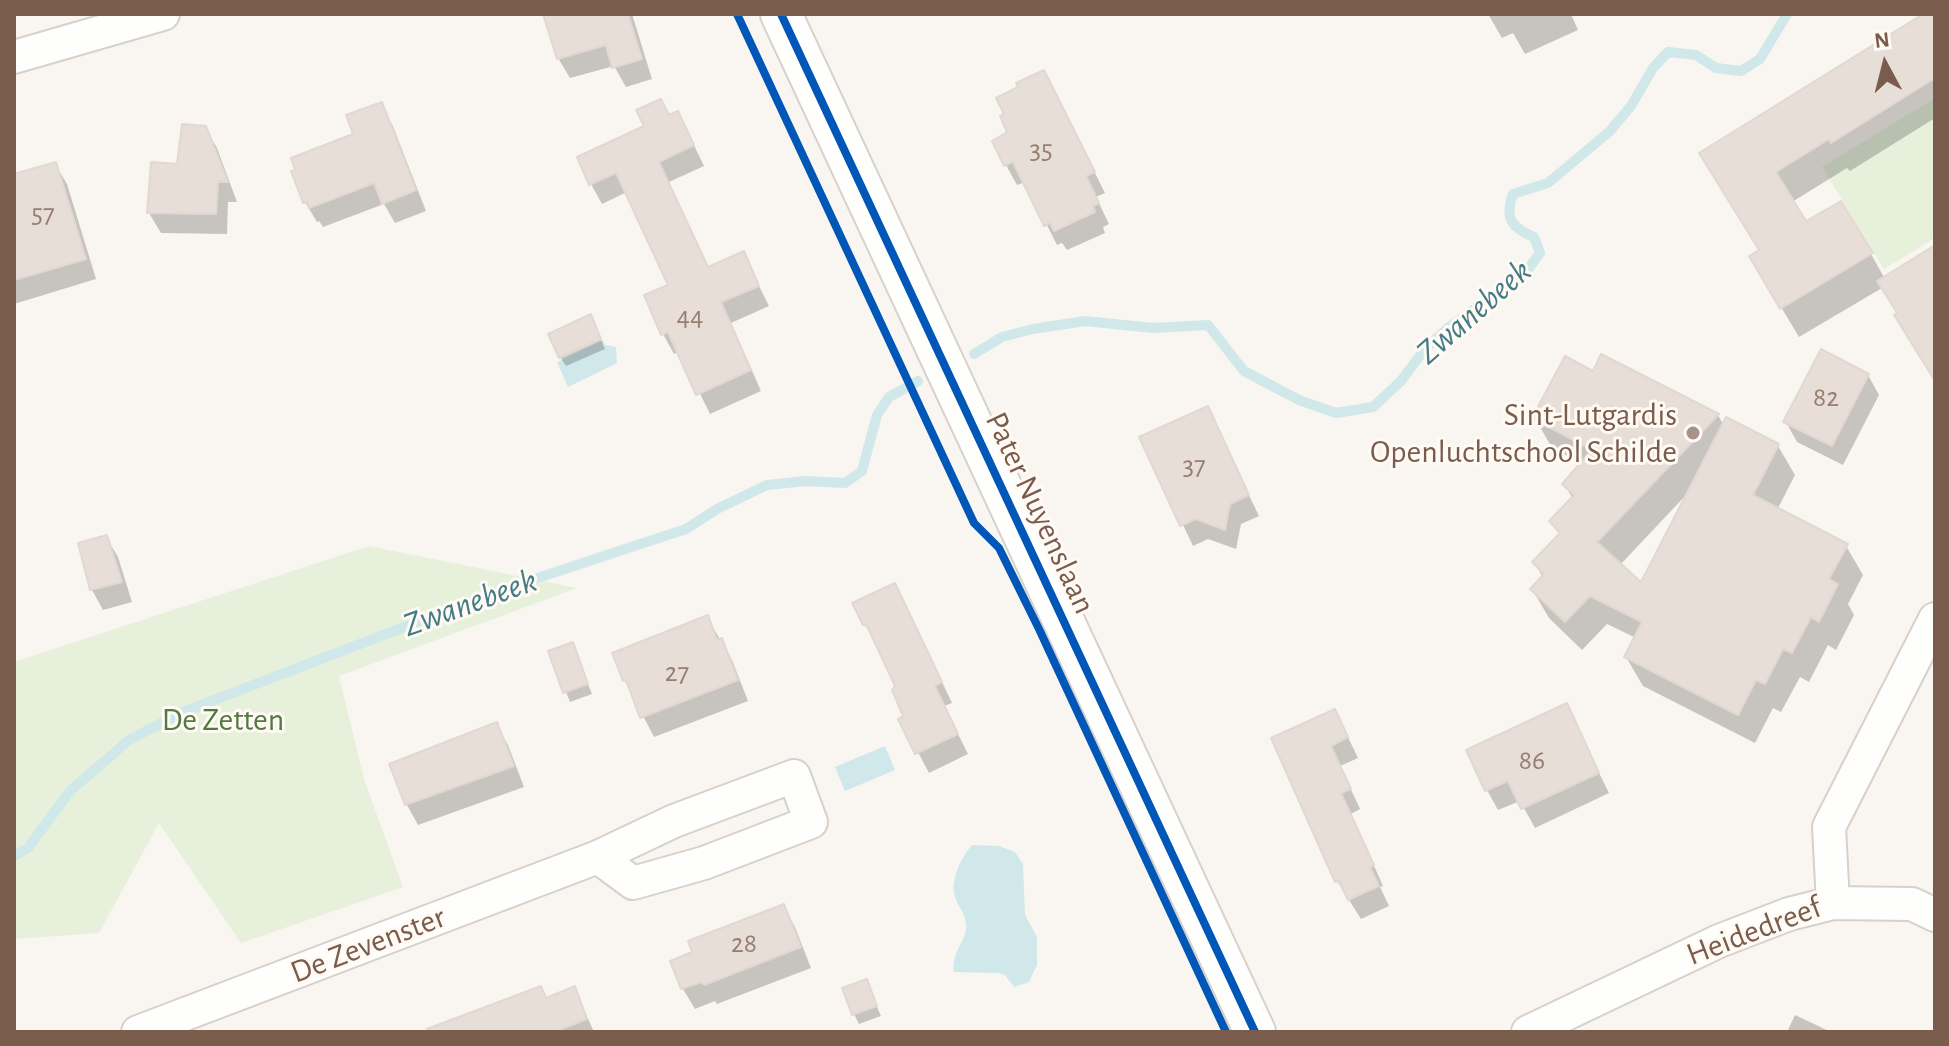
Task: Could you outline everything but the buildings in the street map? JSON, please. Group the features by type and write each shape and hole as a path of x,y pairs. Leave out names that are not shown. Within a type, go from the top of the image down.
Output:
{"street":[{"path":"14,57 163,14"},
{"name":"Pater Nuyenslaan","path":"781,14 1255,1032"},
{"name":"Heidedreef","path":"1528,1032 1719,941 1789,914 1833,903 1829,827 1935,619"},
{"name":"De Zevenster","path":"138,1032 598,857 674,821 794,776 811,822 704,863 633,883 598,857"},
{"path":"1833,903 1912,904 1935,915"}],"green space":[{"path":"1935,98 1935,238 1884,269 1822,167"},
{"name":"De Zetten","path":"369,546 577,588 339,676 364,779 403,887 241,943 159,823 99,933 14,939 14,662"}],"water":[{"path":"603,340 605,345 616,347 617,363 568,387 557,362"},
{"path":"885,746 895,770 845,791 835,767"},
{"path":"972,845 999,846 1015,852 1023,864 1025,915 1037,937 1037,965 1029,982 1014,987 1005,975 998,973 954,972 955,957 966,929 954,886 961,861"}],"waterway":[{"name":"Zwanebeek","path":"974,354 1002,337 1085,321 1153,328 1208,325 1244,371 1299,400 1336,413 1373,407 1401,381 1424,350 1449,327 1526,272 1540,253 1534,237 1512,222 1509,210 1513,194 1548,183 1609,132 1631,106 1653,68 1668,52 1696,55 1716,68 1741,71 1760,59 1787,14"},
{"name":"Zwanebeek","path":"14,856 28,848 70,791 129,740 183,712 498,591 686,529 717,509 767,485 806,481 845,483 862,471 877,415 889,397 918,381"}],"cycle path":[{"path":"737,14 974,523 999,548 1226,1032"},
{"path":"781,14 1255,1032"}],"place":[{"name":"Sint-Lutgardis Openluchtschool Schilde","path":"1693,433"}]}
